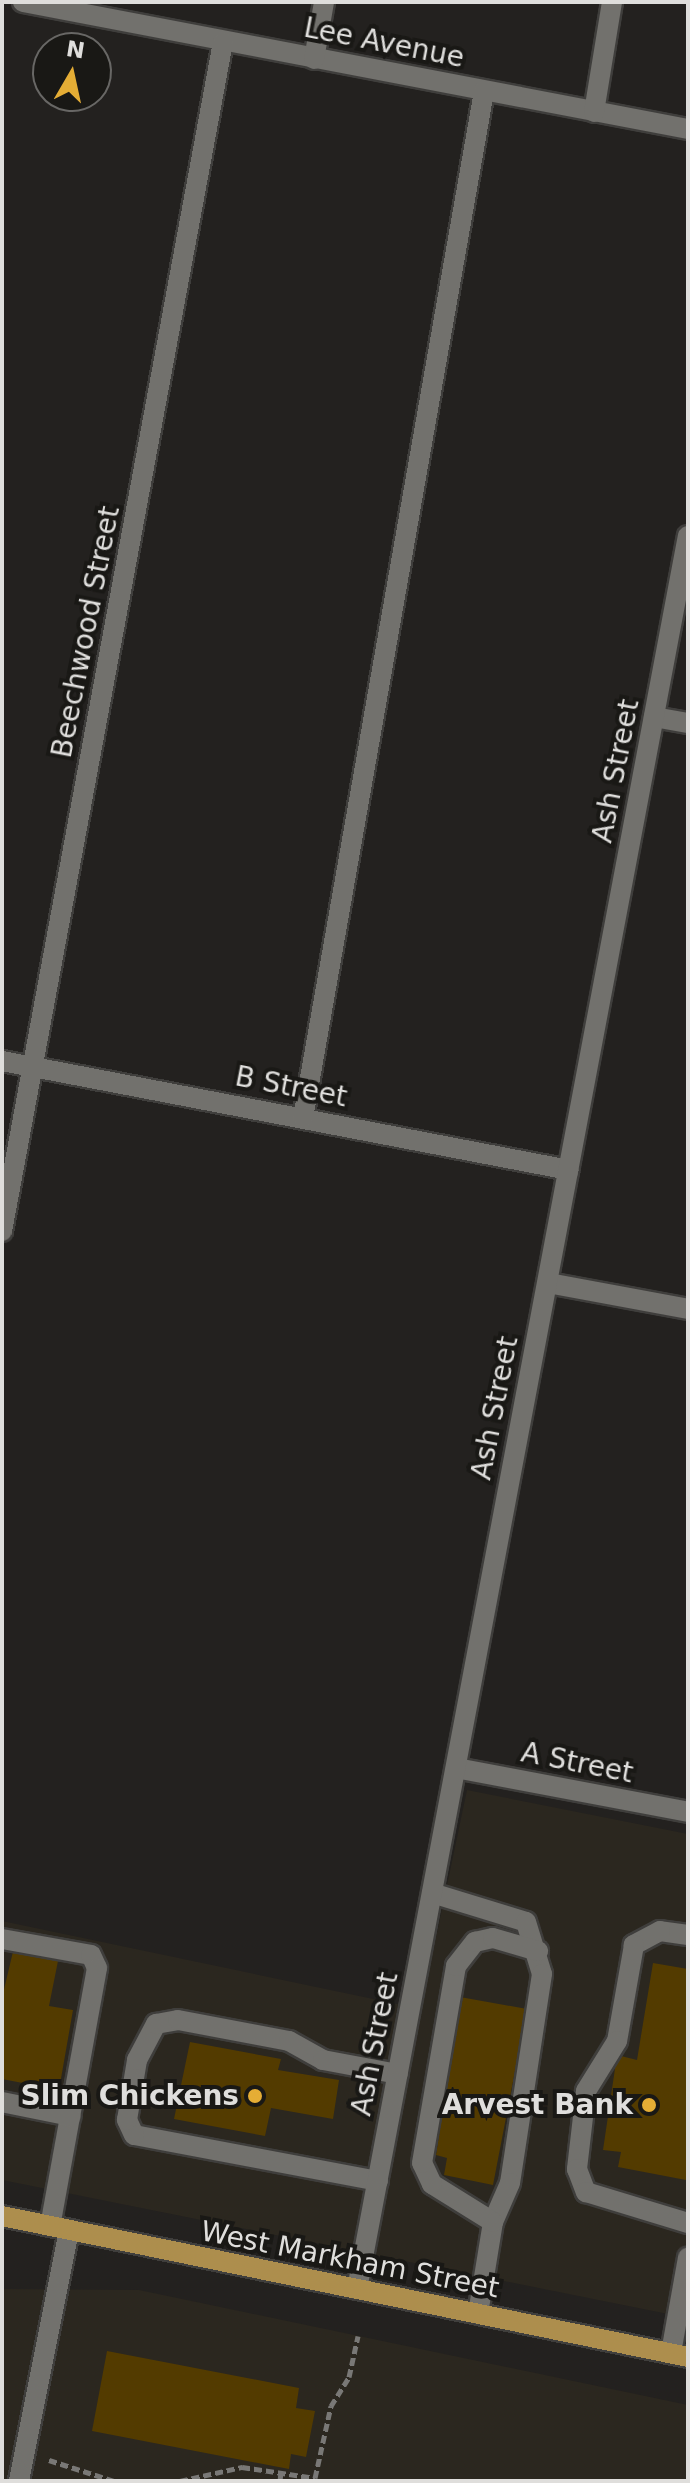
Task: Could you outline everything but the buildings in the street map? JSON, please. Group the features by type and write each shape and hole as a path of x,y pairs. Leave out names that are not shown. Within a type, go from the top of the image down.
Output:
{"main road":[{"name":"West Markham Street","path":"2,2216 680,2355"}],"street":[{"path":"314,59 324,2"},
{"path":"594,112 612,2"},
{"name":"Lee Avenue","path":"29,3 688,129"},
{"name":"Beechwood Street","path":"2,1231 223,42"},
{"path":"303,1118 484,91"},
{"name":"Ash Street","path":"357,2289 688,536"},
{"path":"654,717 688,723"},
{"name":"B Street","path":"2,1061 569,1170"},
{"path":"548,1283 688,1309"},
{"name":"A Street","path":"456,1768 688,1812"},
{"path":"432,1893 526,1922 538,1951 542,1974 510,2183 493,2222 478,2314"},
{"path":"688,1935 660,1931 634,1945 617,2041 586,2091 577,2169 586,2192 688,2223"},
{"path":"493,2222 432,2184 422,2163 456,1966 475,1942 493,1938 538,1951"},
{"path":"2,1939 91,1955 97,1968 71,2116 60,2229 19,2481"},
{"path":"378,2181 134,2135 127,2120 137,2060 156,2024 178,2020 289,2041 323,2060 398,2074"},
{"path":"2,2102 71,2116"},
{"path":"680,2355 688,2258"}],"path":[{"path":"180,2481 242,2467 315,2478 331,2406 349,2377 358,2336"},
{"path":"24,2456 114,2481"},
{"path":"280,2481 281,2471"}],"shaded area":[{"path":"467,1790 688,1834 688,2318 2,2180 2,1921 421,2009"},
{"path":"2,2289 139,2290 688,2405 688,2481 2,2481"}],"place":[{"name":"Slim Chickens","path":"255,2096"},
{"name":"Arvest Bank","path":"649,2105"}]}
